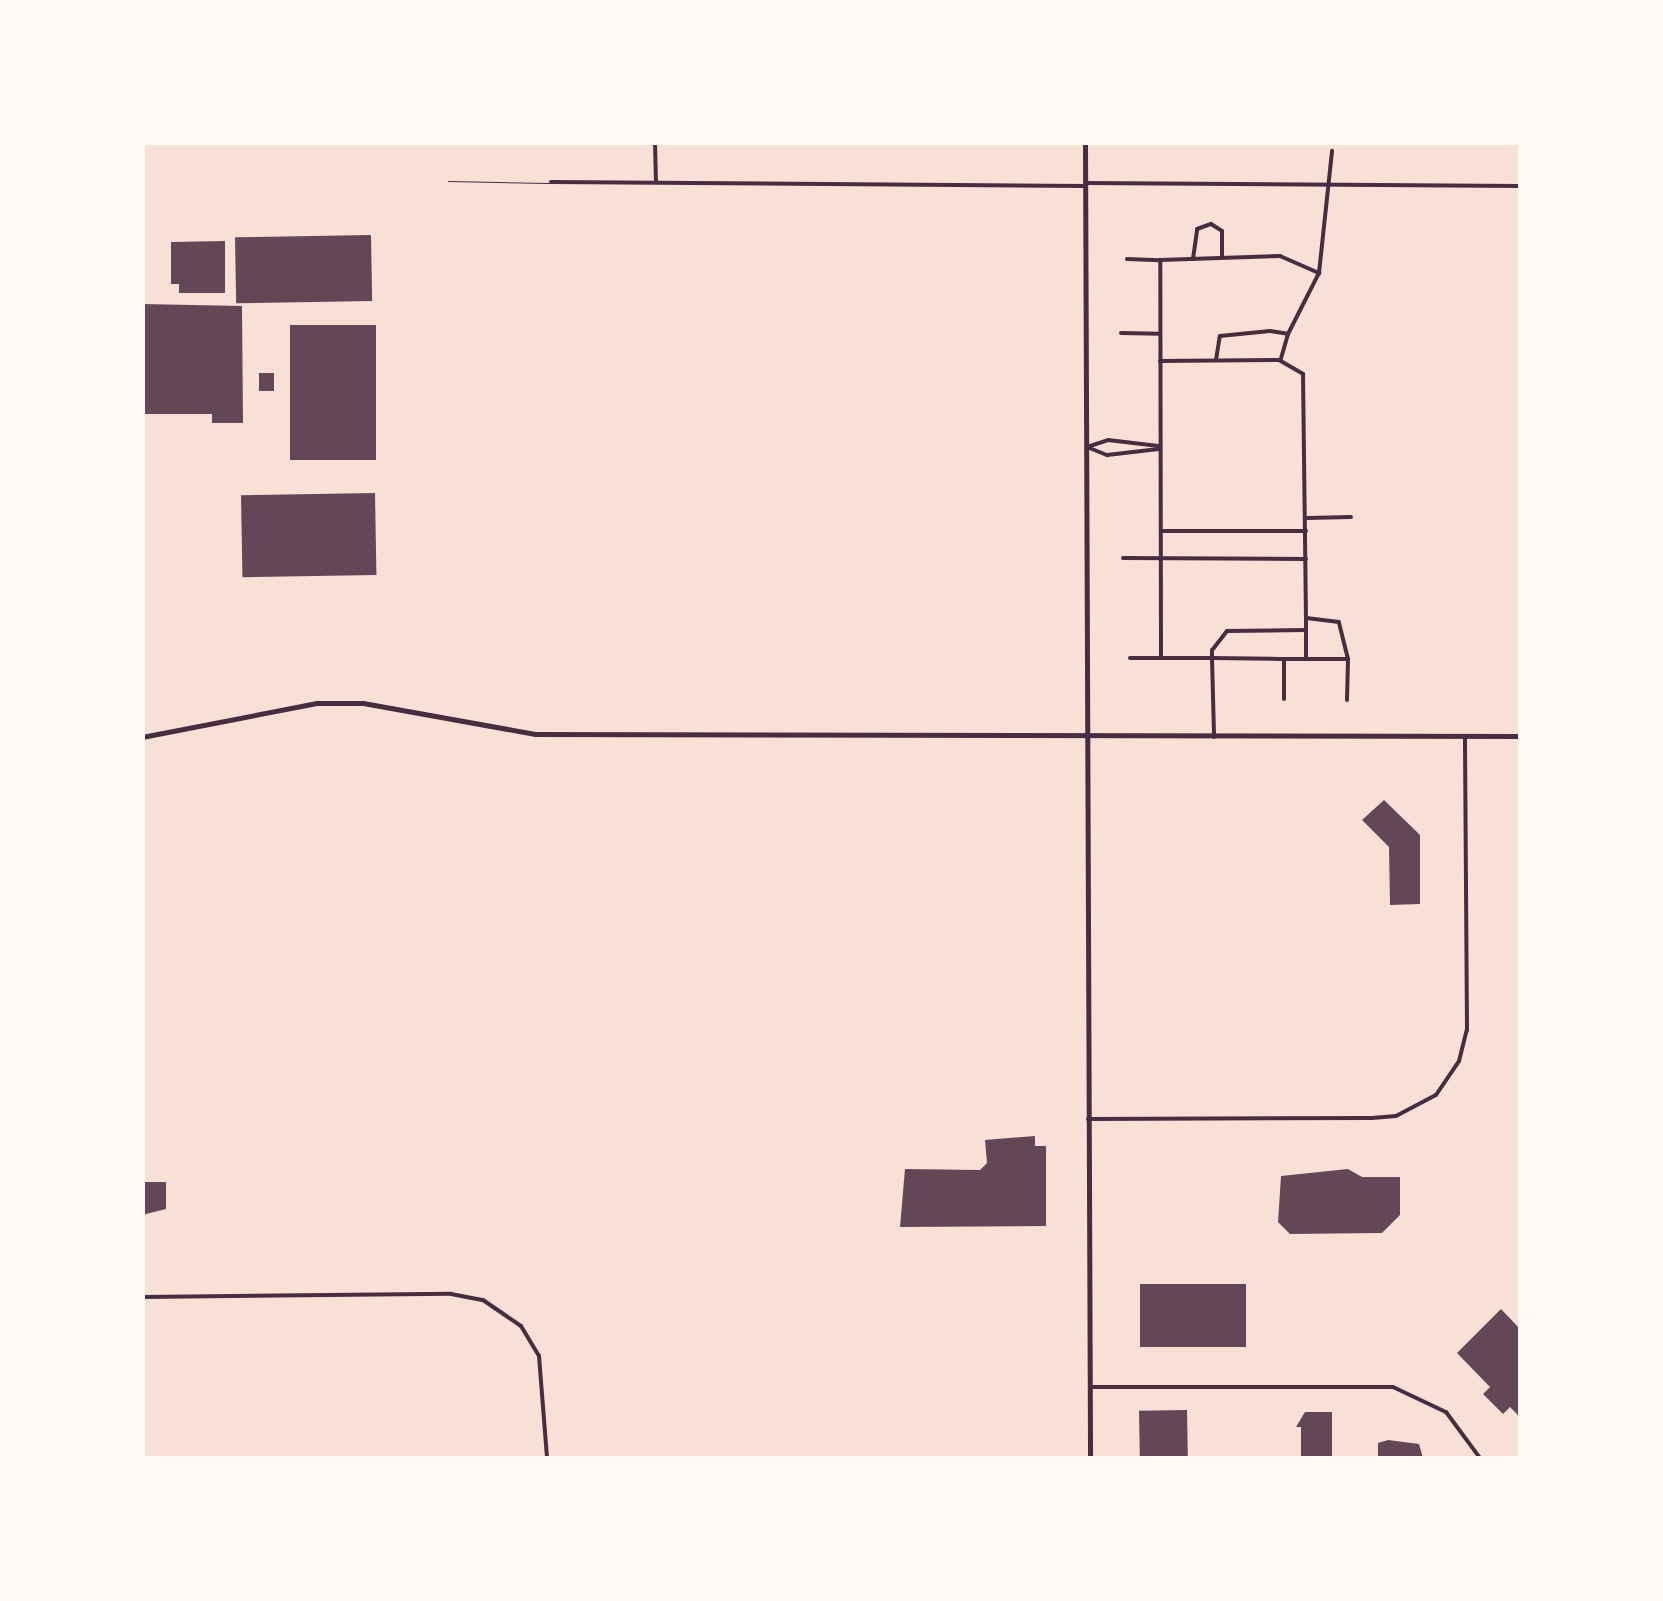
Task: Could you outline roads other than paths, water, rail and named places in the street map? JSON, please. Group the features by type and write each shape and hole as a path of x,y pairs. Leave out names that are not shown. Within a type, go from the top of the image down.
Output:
{"street":[{"path":"655,142 656,182"},
{"path":"1085,142 1090,1458"},
{"path":"1280,360 1288,334 1320,273 1333,186 1332,151"},
{"path":"551,182 1520,186"},
{"path":"1194,259 1197,229 1211,224 1222,232 1222,258"},
{"path":"1128,259 1280,256 1320,273"},
{"path":"1160,260 1161,658"},
{"path":"1121,333 1160,334"},
{"path":"1216,360 1224,334 1288,334"},
{"path":"1160,360 1280,360 1303,374 1306,659"},
{"path":"1086,447 1152,440 1161,448"},
{"path":"1086,447 1107,455 1152,454 1161,448"},
{"path":"1307,518 1351,518"},
{"path":"1161,531 1307,531"},
{"path":"1122,558 1306,560"},
{"path":"1306,618 1339,622 1348,659 1348,700"},
{"path":"1214,737 1214,642 1228,631 1306,630"},
{"path":"1130,658 1348,659"},
{"path":"1284,659 1284,699"},
{"path":"142,737 316,703 363,703 534,734 1520,736"},
{"path":"1088,1119 1372,1118 1396,1116 1436,1096 1459,1061 1467,1030 1466,737"},
{"path":"142,1297 461,1294 502,1310 532,1340 545,1376 547,1458"},
{"path":"1090,1387 1366,1384 1430,1402 1460,1424 1480,1458"}],"lane":[{"path":"448,180 551,182"}]}
